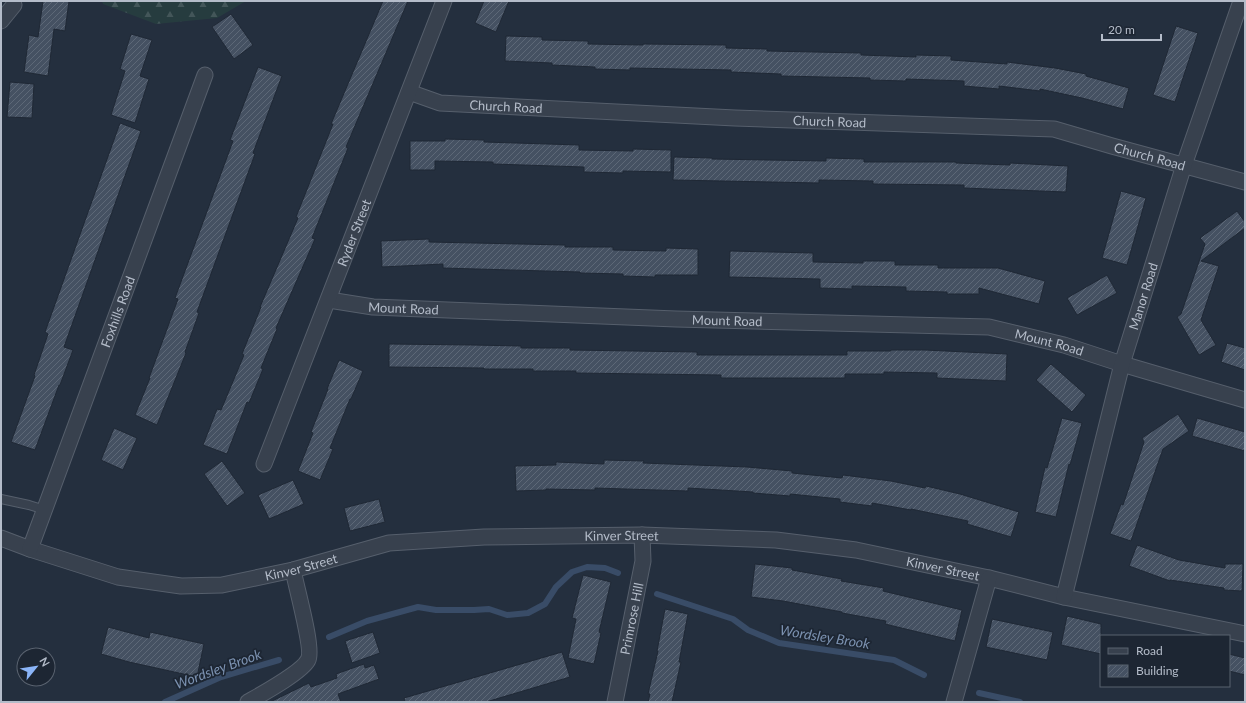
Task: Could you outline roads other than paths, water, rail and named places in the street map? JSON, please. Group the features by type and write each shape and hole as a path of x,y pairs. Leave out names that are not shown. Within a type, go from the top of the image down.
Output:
{"street":[{"name":"Ryder Street","path":"264,464 444,1"},
{"name":"Manor Road","path":"1064,597 1122,364 1184,166 1241,1"},
{"path":"1,21 14,6"},
{"name":"Foxhills Road","path":"30,549 205,75"},
{"name":"Church Road","path":"409,92 440,103 735,118 1054,129 1245,182"},
{"name":"Mount Road","path":"329,300 373,307 644,318 989,327 1064,345 1122,364 1245,400"},
{"name":"Kinver Street","path":"1,538 30,549 118,576 181,586 222,585 293,570 389,543 484,537 642,535 776,540 856,550 989,578 1064,597 1245,634"},
{"name":"Primrose Hill","path":"613,701 643,561 642,535"},
{"path":"248,702 302,668 309,659 309,645 293,570"},
{"path":"954,702 989,578"}],"lane":[{"path":"1,499 44,510"}],"waterway":[{"name":"Wordsley Brook","path":"329,637 367,621 418,607 436,610 489,609 507,615 528,613 545,604 556,587 572,572 587,567 605,568 618,573"},
{"name":"Wordsley Brook","path":"657,594 733,619 748,630 779,643 894,660 924,675"},
{"name":"Wordsley Brook","path":"165,702 221,677 279,660"},
{"name":"Wordsley Brook","path":"979,693 1020,702"}]}
